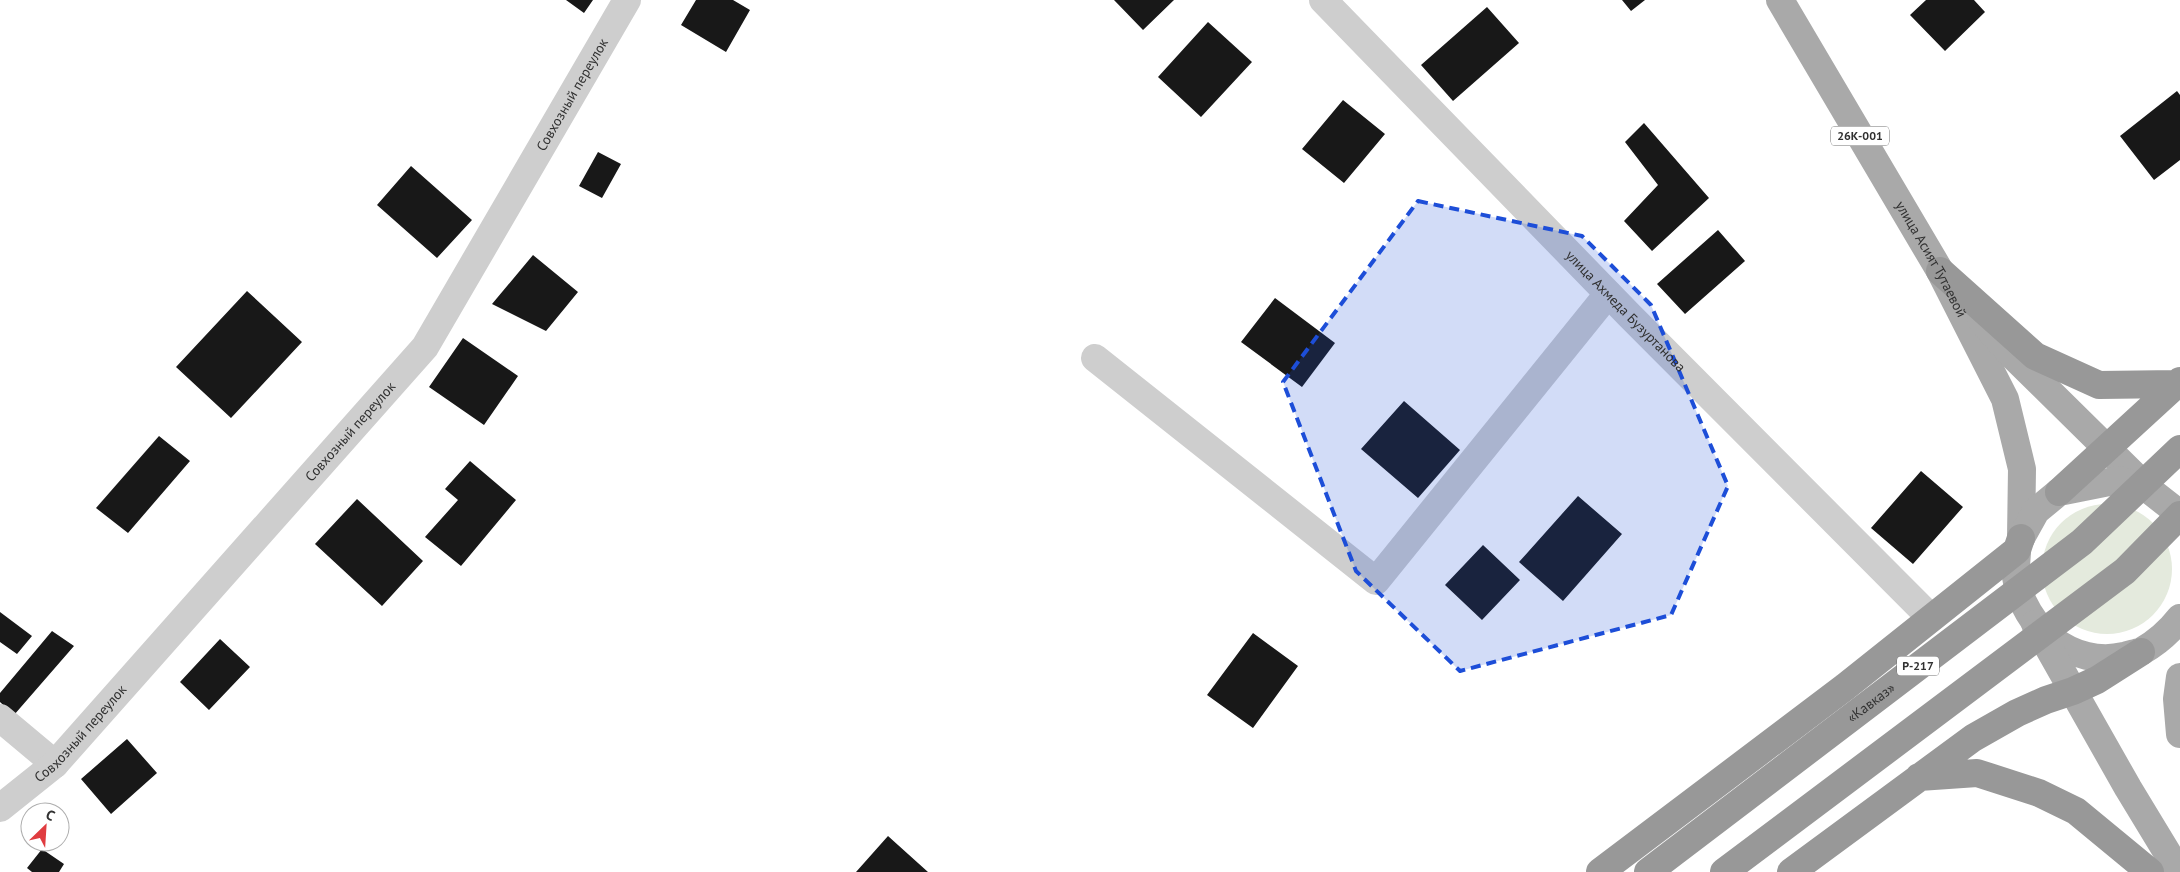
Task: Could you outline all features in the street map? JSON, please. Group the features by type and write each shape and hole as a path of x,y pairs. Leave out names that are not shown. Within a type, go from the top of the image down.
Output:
{"highway":[{"path":"1940,271 2035,356 2099,385 2178,382"},
{"path":"2059,492 2104,448 2178,382"},
{"name":"«Кавказ»","path":"1648,872 2082,542 2180,449"},
{"path":"1724,872 2125,572 2180,515"},
{"name":"«Кавказ»","path":"1600,872 1845,688 2019,544"},
{"path":"1792,872 1973,738 2017,712 2073,691 2096,680 2141,652"},
{"path":"1919,777 1977,774 2039,793 2076,811 2150,872"}],"main road":[{"name":"улица Асият Тутаевой","path":"1780,0 1940,271 2004,399 2022,469 2016,576 2022,602 2128,788 2179,872"},
{"path":"1940,271 2012,355 2104,448 2148,489 2171,507 2180,520"},
{"path":"2019,544 2036,511 2059,492 2119,480 2148,489"},
{"path":"2035,624 2057,644 2084,656 2112,658 2141,652 2165,637 2180,618"},
{"path":"2180,678 2178,698 2180,734"}],"street":[{"name":"Совхозный переулок","path":"0,808 55,764 425,347 627,0"},
{"name":"улица Ахмеда Бузуртанова","path":"1323,0 1608,294 1931,618"},
{"path":"1095,358 1376,581 1608,294"},
{"path":"0,718 55,764"}],"highlighted area":[{"path":"1418,201 1582,236 1651,305 1728,486 1671,615 1460,671 1356,571 1283,382"}],"shaded area":[{"path":"2107,504 2132,509 2153,523 2167,544 2172,569 2167,594 2153,615 2132,629 2107,634 2082,629 2061,615 2047,594 2042,569 2047,544 2061,523 2082,509"}],"building":[{"path":"566,0 593,0 584,13"},
{"path":"696,0 733,0 750,10 726,52 681,25"},
{"path":"1114,0 1174,0 1143,30"},
{"path":"1622,0 1645,0 1631,11"},
{"path":"1926,0 1974,0 1985,12 1945,51 1910,15"},
{"path":"1487,7 1519,43 1453,101 1421,65"},
{"path":"1208,22 1252,62 1201,117 1158,77"},
{"path":"2177,91 2180,95 2180,160 2154,180 2120,136"},
{"path":"1343,100 1385,134 1344,183 1302,149"},
{"path":"1644,123 1709,198 1652,251 1624,221 1658,185 1625,142"},
{"path":"598,152 621,164 602,198 579,186"},
{"path":"411,166 472,220 437,258 377,205"},
{"path":"1718,230 1745,261 1685,314 1657,284"},
{"path":"533,255 578,292 546,331 492,304"},
{"path":"247,291 302,342 231,418 176,367"},
{"path":"1275,298 1335,343 1302,387 1241,342"},
{"path":"463,338 518,376 484,425 429,387"},
{"path":"1404,401 1460,450 1418,498 1361,449"},
{"path":"159,436 190,461 128,533 96,508"},
{"path":"470,461 516,500 461,566 425,537 458,500 445,489"},
{"path":"1921,471 1963,507 1913,564 1871,528"},
{"path":"1578,496 1622,534 1563,601 1519,562"},
{"path":"357,499 423,561 382,606 315,544"},
{"path":"1483,545 1520,580 1482,620 1445,585"},
{"path":"0,612 32,636 17,654 0,642"},
{"path":"52,631 74,646 14,715 0,702 0,693"},
{"path":"1253,633 1298,666 1253,728 1207,695"},
{"path":"220,639 250,667 209,710 180,682"},
{"path":"127,739 157,773 111,814 81,779"},
{"path":"888,836 928,872 856,872"},
{"path":"40,852 46,852 64,864 59,872 32,872 27,868"}]}
